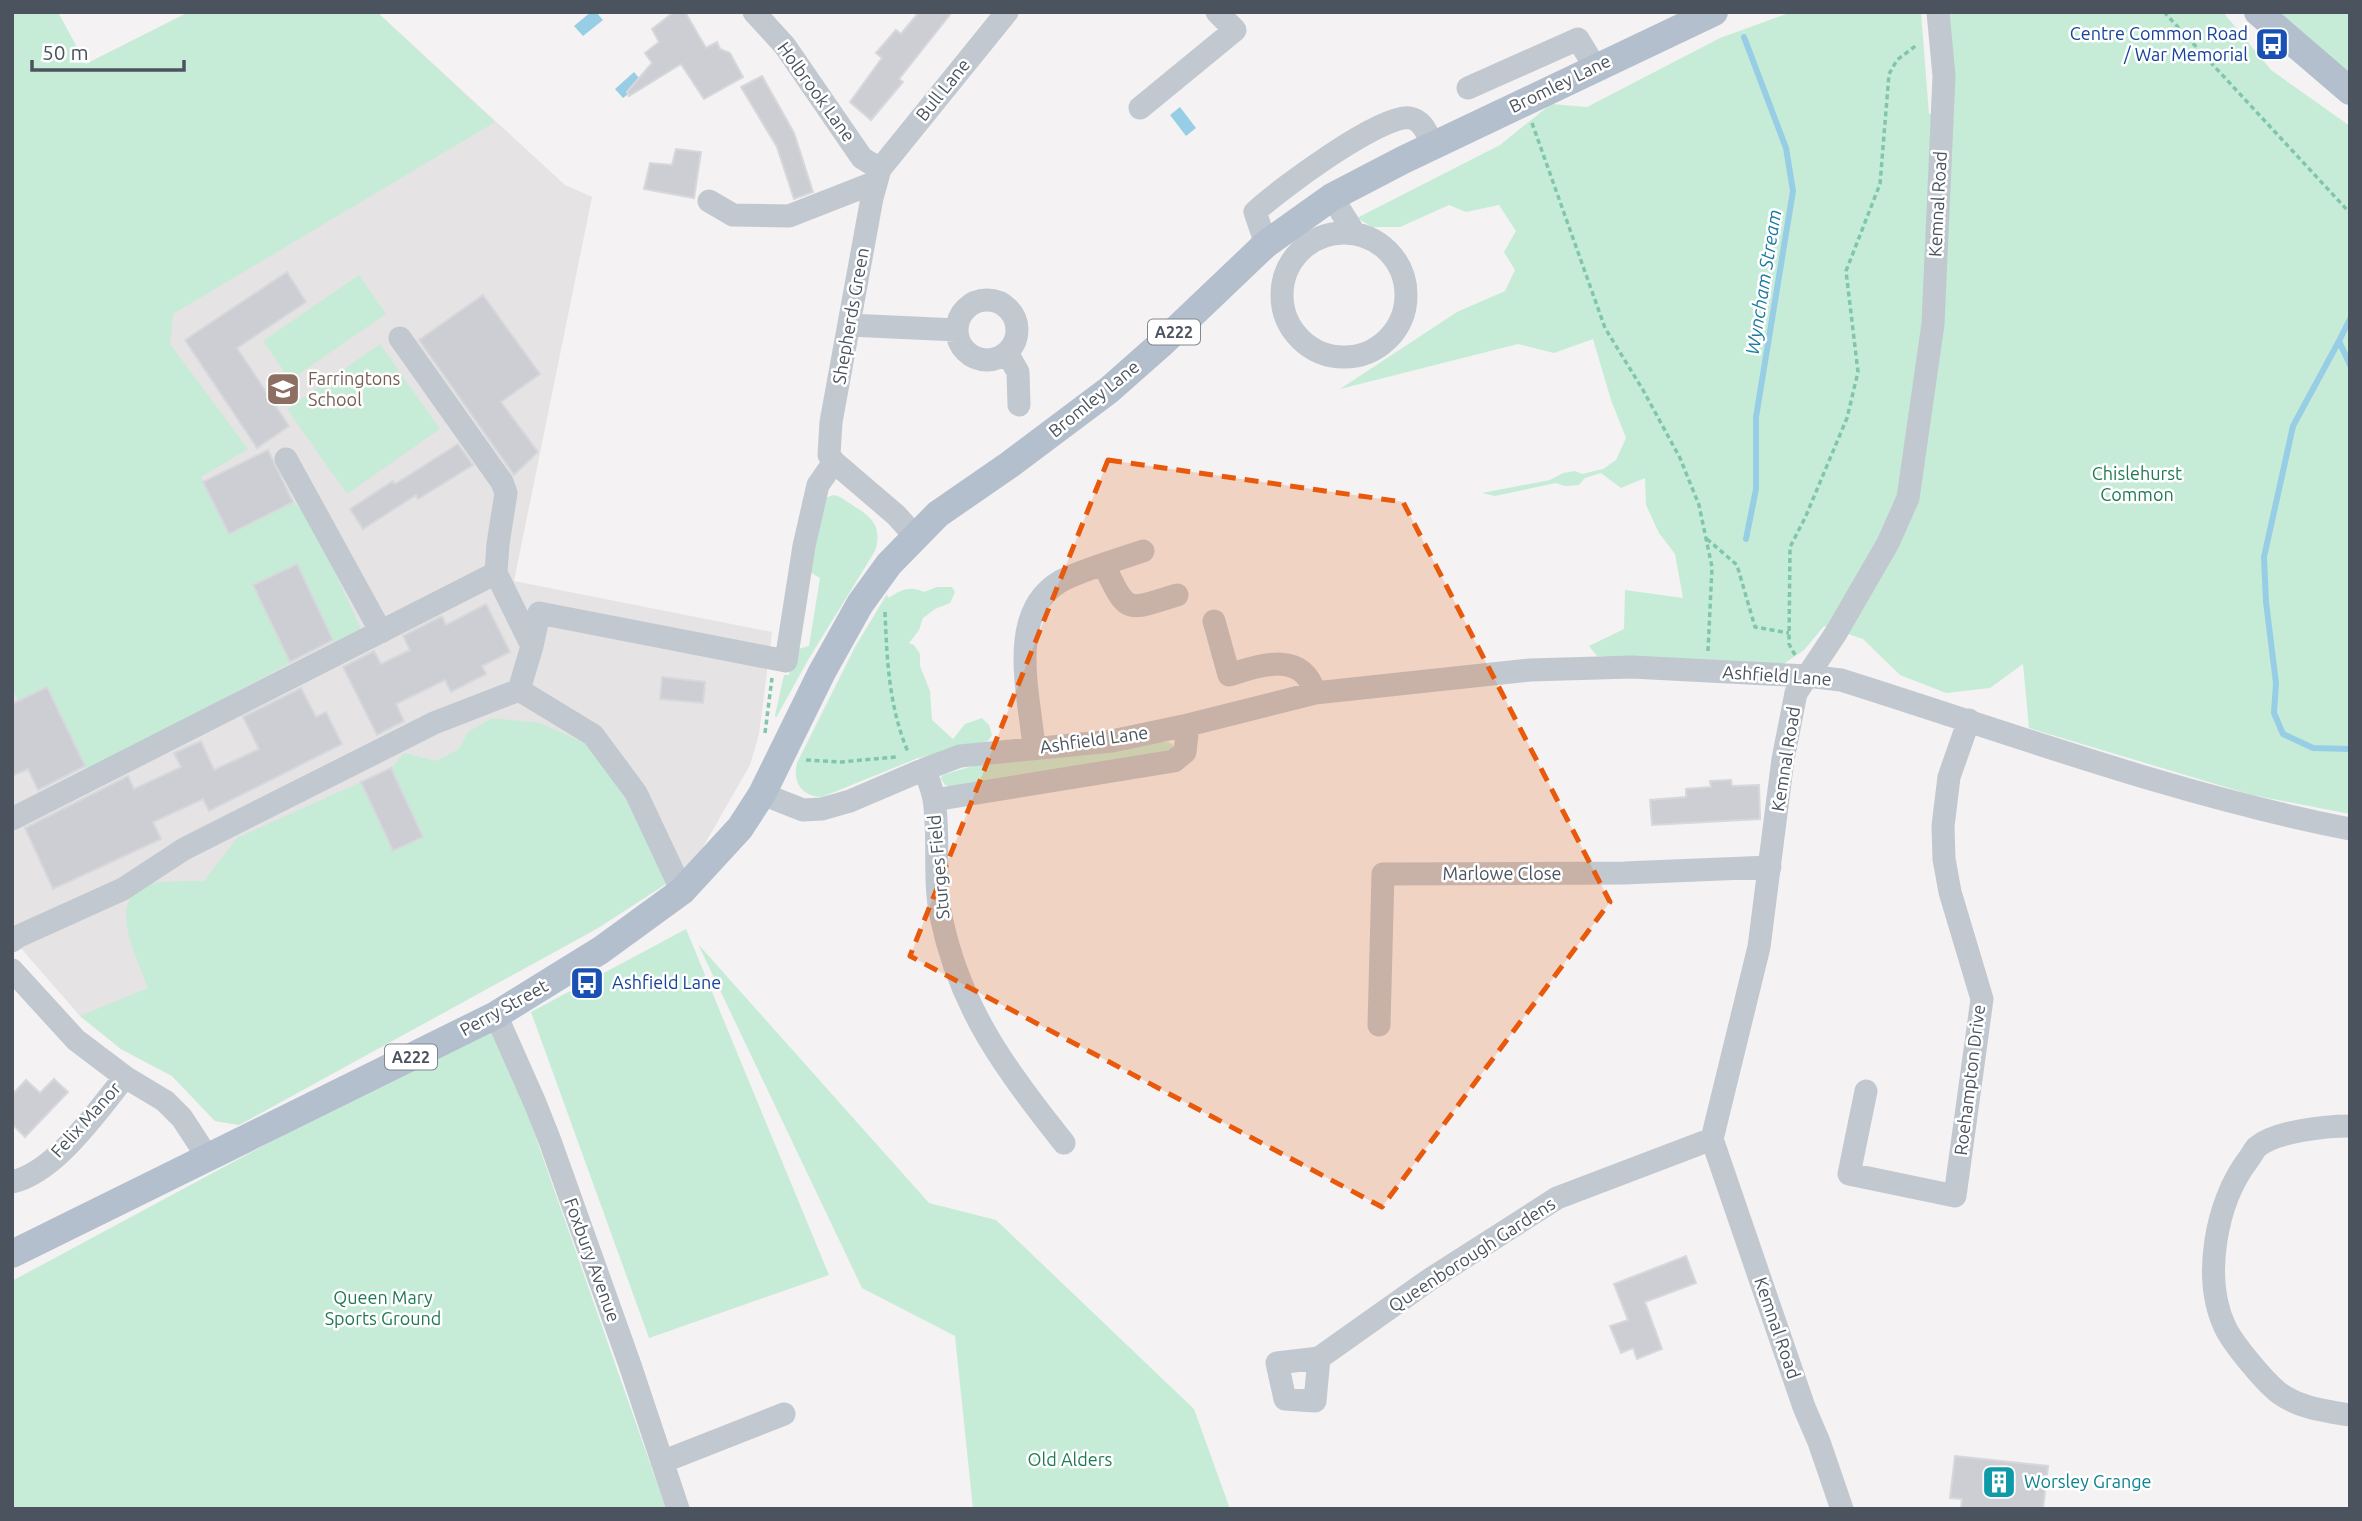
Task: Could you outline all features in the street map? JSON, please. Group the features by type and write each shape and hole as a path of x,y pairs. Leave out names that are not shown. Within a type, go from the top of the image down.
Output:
{"main road":[{"name":"Bromley Lane","path":"762,794 789,757 822,672 860,604 889,564 915,536 955,501 1009,465 1108,390 1161,344 1266,244 1332,197 1433,145 1714,12"},
{"path":"2258,12 2350,91"},
{"name":"Perry Street","path":"12,1254 496,1015 601,950 682,891 740,828 762,794"}],"street":[{"name":"Holbrook Lane","path":"754,12 785,46 862,158 878,175"},
{"name":"Bull Lane","path":"878,175 1007,12"},
{"path":"1140,108 1235,30 1217,12"},
{"name":"Kemnal Road","path":"1842,1509 1712,1139 1759,947 1783,759 1796,693 1836,633 1888,543 1908,498 1933,324 1944,76 1939,20"},
{"path":"1468,88 1578,38 1595,67"},
{"path":"1266,244 1255,212 1276,192 1337,150 1398,118 1411,118 1422,124 1433,145"},
{"path":"709,201 733,215 789,216 878,175"},
{"name":"Shepherds Green","path":"834,463 828,444 878,175"},
{"path":"1332,197 1354,234 1374,241 1391,254 1402,272 1406,293 1403,314 1394,332 1378,347 1359,355 1338,357 1318,352 1301,341 1289,325 1282,306 1282,286 1288,267 1299,251 1307,245 1335,234 1354,234"},
{"path":"987,299 1005,305 1016,320 1016,340 1007,353 992,360 972,356 964,349 957,330 962,312 969,305 987,299"},
{"path":"849,325 957,330"},
{"path":"400,338 502,482 506,493 496,573 532,646"},
{"path":"1007,353 1018,372 1019,405"},
{"path":"286,459 381,632"},
{"path":"519,690 539,613 786,661 804,546 818,485 834,463 896,515 915,536"},
{"path":"1034,748 1024,649 1029,624 1039,602 1060,582 1143,551"},
{"path":"1104,565 1120,599 1129,606 1137,607 1177,595"},
{"path":"12,818 496,573"},
{"path":"1214,621 1229,675 1262,665 1288,665 1307,675 1315,693"},
{"name":"Ashfield Lane","path":"762,794 803,810 822,809 850,801 960,757 1112,741 1188,726 1315,693 1530,670 1632,667 1841,680 2099,764 2225,801 2350,829"},
{"path":"519,690 593,735 636,793 682,891"},
{"path":"12,941 123,889 184,849 434,723 519,690"},
{"name":"Roehampton Drive","path":"1866,1091 1849,1174 1955,1195 1982,999 1950,892 1944,859 1943,826 1949,777 1969,720"},
{"name":"Ashfield Lane","path":"934,800 1174,761 1185,752 1188,726"},
{"name":"Sturges Field","path":"925,769 934,800 941,916 957,970 975,1016 1016,1082 1064,1143"},
{"name":"Marlowe Close","path":"1379,1025 1383,874 1624,873 1770,867"},
{"path":"12,970 76,1041 125,1077 165,1101 182,1118 208,1158"},
{"name":"Foxbury Avenue","path":"496,1015 540,1115 630,1365 678,1509"},
{"name":"Felix Manor","path":"12,1182 26,1179 64,1149 125,1077"},
{"path":"2350,1126 2295,1130 2258,1146 2234,1177 2221,1213 2214,1260 2216,1298 2225,1328 2249,1360 2280,1393 2308,1407 2350,1415"},
{"name":"Queenborough Gardens","path":"1319,1358 1429,1280 1557,1198 1712,1139"},
{"path":"662,1462 784,1415"}],"path":[{"path":"2164,12 2350,213"},
{"path":"1807,676 1789,645 1790,547 1847,418 1858,372 1846,271 1880,184 1889,74 1897,60 1939,20"},
{"path":"1524,101 1605,328 1680,458 1699,505 1712,567 1707,671"},
{"path":"1706,538 1737,565 1755,627 1789,633"},
{"path":"786,661 774,668 763,747 789,757 841,762 910,757 897,726 888,673 884,611 887,600"}],"highlighted area":[{"path":"1108,460 1403,502 1610,902 1382,1207 910,956"}],"shaded area":[{"name":"Farringtons School","path":"189,12 377,12 565,185 592,197 514,581 772,632 759,734 750,765 691,868 598,928 239,1125 215,1121 172,1076 121,1049 80,1016 12,938 12,101"}],"green space":[{"path":"12,12 58,12 86,64 189,12 377,12 495,122 173,314 170,344 248,449 201,477 229,533 293,502 310,518 361,629 334,642 297,564 253,585 290,663 88,772 48,687 18,701 12,688"},
{"name":"Chislehurst Common","path":"1792,12 1921,12 1929,114 1945,114 1946,12 2223,12 2271,70 2350,126 2350,814 2252,795 2029,728 2023,664 1990,688 1946,693 1900,675 1863,639 1824,626 1804,650 1782,665 1597,656 1589,646 1624,629 1625,590 1683,598 1675,554 1659,533 1646,505 1645,478 1621,488 1601,473 1585,478 1579,485 1565,486 1556,483 1495,496 1482,493 1550,480 1563,473 1575,471 1582,474 1603,469 1616,460 1626,438 1611,400 1593,339 1554,353 1518,344 1340,389 1457,312 1505,291 1515,270 1504,252 1516,231 1499,205 1466,212 1449,205 1400,227 1372,227 1357,218 1500,145 1551,104 1587,107 1720,38"},
{"path":"2267,12 2350,12 2350,84"},
{"path":"359,275 386,314 290,380 263,341"},
{"path":"380,344 440,429 347,494 287,409"},
{"path":"834,495 870,518 877,531 875,551 776,718 784,675 789,675 795,650 809,646 820,578 810,572 825,498"},
{"path":"937,587 952,587 955,592 950,603 923,618 919,630 909,643 914,645 920,654 920,666 930,691 932,720 953,739 965,724 982,718 989,725 992,735 988,741 918,758 822,797 804,791 797,782 797,763 855,647 887,594 888,598 905,589 924,592"},
{"path":"492,718 540,723 585,743 618,780 667,883 598,928 239,1125 215,1121 172,1076 121,1049 80,1016 148,988 130,941 126,910 131,897 142,887 161,882 204,881 237,838 361,782 393,850 391,768 404,753 436,761 459,749 468,732"},
{"path":"1168,742 1173,745 1174,751 952,787 945,785 941,779 942,775 980,764"},
{"path":"686,929 829,1275 649,1338 531,1012"},
{"name":"Old Alders","path":"698,944 929,1203 996,1220 1194,1409 1230,1509 973,1509 955,1336 862,1288"},
{"name":"Queen Mary Sports Ground","path":"495,1021 666,1509 12,1509 12,1281"}],"water":[{"path":"591,12 596,12 603,20 583,36 574,26"},
{"path":"634,72 643,83 623,98 615,89"},
{"path":"1180,107 1196,128 1186,136 1170,115"}],"building":[{"path":"674,12 685,12 706,48 717,42 720,49 730,53 743,77 704,99 681,64 629,96 627,92 652,63 645,53 659,42 652,29"},
{"path":"919,12 952,12 899,79 903,82 871,120 850,102 882,58 876,53 896,30 901,34"},
{"path":"762,76 794,133 813,192 794,199 777,147 741,87"},
{"path":"676,149 701,152 694,198 644,189 650,163 672,165"},
{"path":"287,272 306,302 237,348 289,426 257,448 185,340"},
{"path":"483,295 540,374 501,402 538,452 514,475 419,340"},
{"path":"458,444 473,465 418,499 416,495 363,529 350,509"},
{"path":"268,450 293,502 229,534 203,482"},
{"path":"297,564 333,640 290,662 253,585"},
{"path":"486,604 510,652 482,666 486,674 451,692 445,680 396,704 404,721 377,735 343,667 374,651 381,664 410,650 403,636 442,616 446,625"},
{"path":"662,677 705,682 703,703 660,699"},
{"path":"47,687 85,766 38,790 28,769 12,776 12,704"},
{"path":"301,688 316,717 326,712 342,744 209,811 203,799 153,822 161,839 53,889 25,828 128,776 134,789 181,767 174,753 201,741 214,770 259,749 243,717"},
{"path":"391,768 423,837 393,851 361,782"},
{"path":"1731,780 1732,786 1759,785 1760,819 1652,825 1650,800 1686,797 1686,789 1711,787 1710,781"},
{"path":"54,1079 68,1092 25,1137 12,1124 12,1095 26,1080 40,1093"},
{"path":"1686,1256 1696,1283 1645,1302 1662,1349 1637,1359 1633,1348 1621,1353 1610,1326 1628,1320 1614,1284"},
{"name":"Worsley Grange","path":"1955,1456 2048,1466 2043,1509 1961,1509 1962,1499 1950,1498"}],"waterway":[{"name":"Wyncham Stream","path":"1744,37 1786,148 1793,191 1756,417 1756,489 1746,539"},
{"path":"2350,319 2339,341 2350,365"},
{"path":"2339,341 2293,426 2264,557 2266,602 2276,683 2274,713 2283,734 2313,748 2350,749"}],"place":[{"name":"Centre Common Road / War Memorial","path":"2272,44"},
{"name":"Farringtons School","path":"283,389"},
{"name":"Ashfield Lane","path":"587,983"},
{"name":"Worsley Grange","path":"1999,1482"}]}
